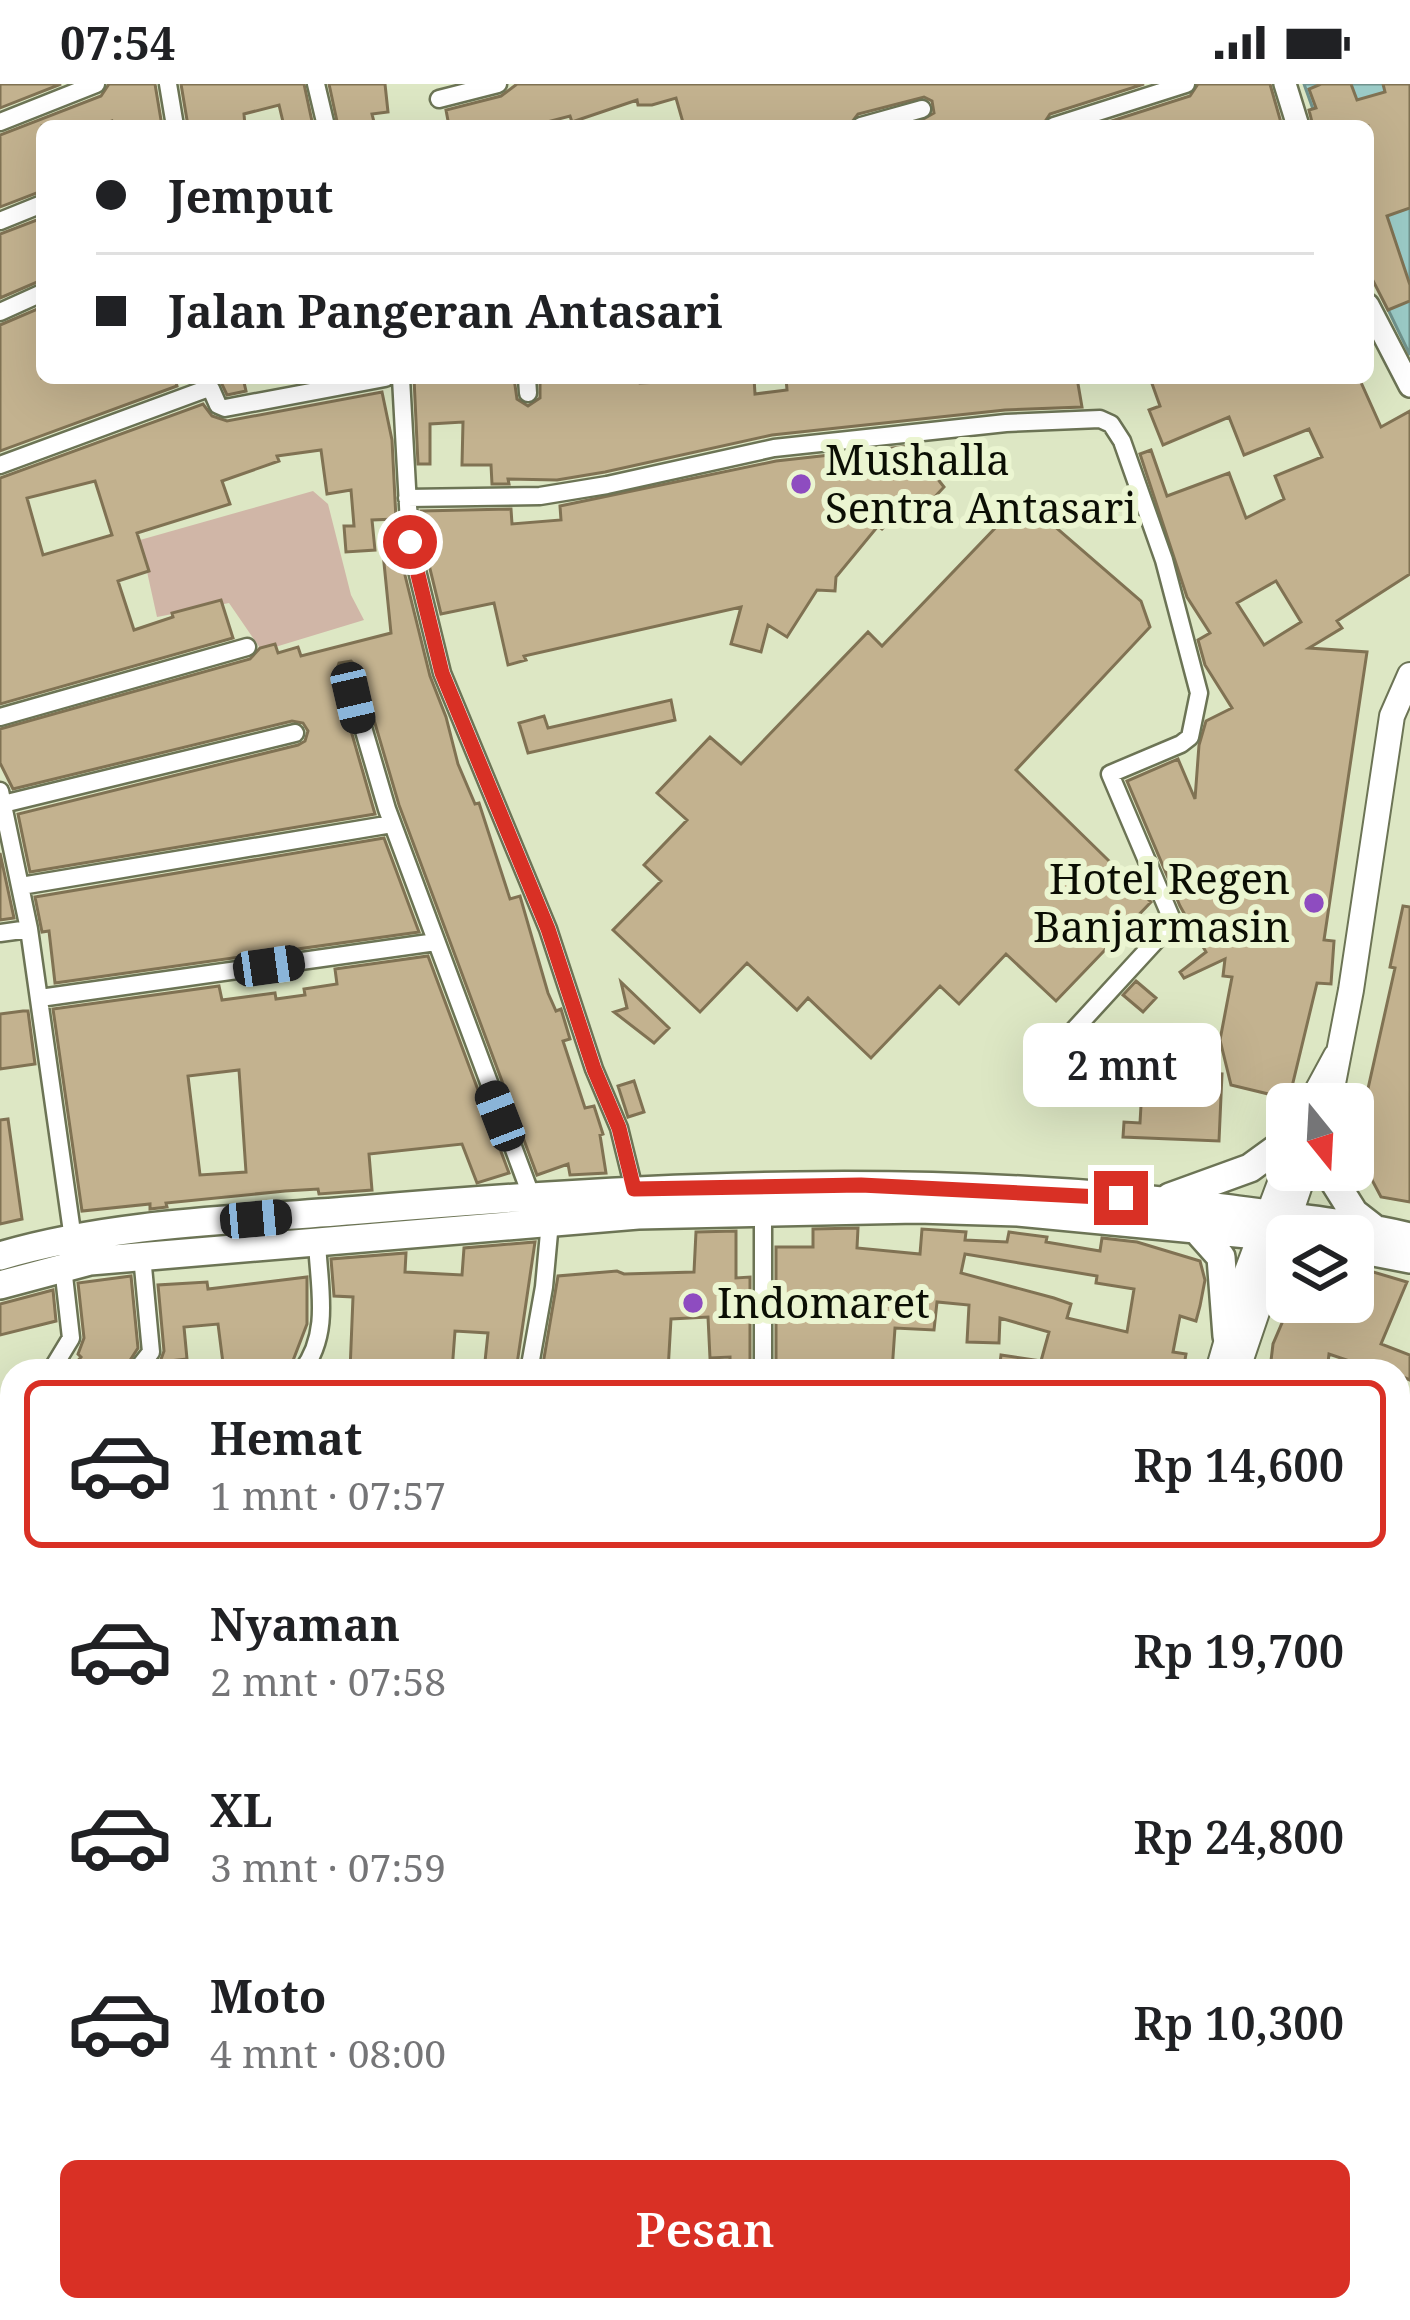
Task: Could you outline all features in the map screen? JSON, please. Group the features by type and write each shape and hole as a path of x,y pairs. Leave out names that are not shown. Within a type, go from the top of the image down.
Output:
{"highway":[{"path":"1160,1201 1250,1168 1266,1156"},
{"path":"0,1285 63,1267 142,1256 317,1241 530,1195 634,1189 861,1185 1160,1201 1266,1225"},
{"path":"0,1256 73,1239 446,1216 550,1222 763,1211 1018,1212 1196,1229 1266,1228"},
{"path":"1196,1229 1221,1257 1227,1336"},
{"path":"1374,1238 1410,1237"},
{"path":"1374,1243 1410,1259"}],"main road":[{"path":"1335,1083 1392,716 1410,675"},
{"path":"1321,1083 1337,1054"},
{"path":"1220,1359 1266,1252"},
{"path":"1240,1359 1266,1267"}],"street":[{"path":"0,122 96,84"},
{"path":"168,84 174,120"},
{"path":"316,84 325,120"},
{"path":"439,99 497,84"},
{"path":"1073,120 1186,84"},
{"path":"1285,84 1296,120"},
{"path":"883,120 922,109"},
{"path":"0,221 36,206"},
{"path":"0,312 36,295"},
{"path":"1374,317 1410,386"},
{"path":"0,465 206,389 225,408 353,384"},
{"path":"401,384 410,542 442,673 548,929 594,1069 619,1128 634,1189"},
{"path":"407,498 540,496 774,448 1006,423 1100,418 1111,424 1122,441 1164,560 1199,693 1190,737 1110,774 1173,922 1073,1031 1074,1057 1037,1055"},
{"path":"0,717 247,647"},
{"path":"347,673 392,824 530,1195"},
{"path":"73,1239 29,929 2,804 295,733"},
{"path":"20,886 392,824"},
{"path":"0,933 29,929"},
{"path":"40,998 436,942"},
{"path":"763,1211 763,1359"},
{"path":"531,1359 550,1222"},
{"path":"310,1359 320,1343 317,1241"},
{"path":"142,1256 151,1352 145,1359"},
{"path":"58,1359 71,1338 63,1267"}],"shaded area":[{"path":"313,491 328,504 351,595 364,620 262,651 229,603 157,617 140,540"}],"water":[{"path":"1304,84 1410,84 1410,355 1374,280 1374,120 1317,120"}],"building":[{"path":"0,84 61,84 0,108"},
{"path":"109,84 155,84 161,120 39,120 101,96"},
{"path":"181,84 304,84 312,120 283,120 279,105 244,114 244,120 187,120"},
{"path":"329,84 385,84 388,112 372,114 374,120 337,120"},
{"path":"517,84 1144,84 1050,114 1046,120 922,120 934,113 932,101 924,97 858,114 854,120 682,120 676,98 652,105 638,105 637,100 578,120 570,116 448,120 446,110 501,96"},
{"path":"1198,84 1270,84 1280,120 1115,120 1190,96"},
{"path":"1351,84 1357,100 1385,92 1383,84 1410,84 1410,208 1387,216 1410,285 1410,301 1388,310 1374,283 1374,120 1312,120 1309,110 1316,108 1309,89"},
{"path":"36,121 36,193 0,207 0,135"},
{"path":"36,220 36,283 0,298 0,234"},
{"path":"36,310 36,384 177,386 0,451 0,325"},
{"path":"222,384 244,384 246,391 227,395"},
{"path":"414,384 515,384 517,399 528,406 540,398 540,384 754,384 755,394 787,390 786,384 1078,384 1082,407 1005,410 772,435 605,472 557,480 508,479 509,484 492,484 491,465 462,465 463,422 430,424 430,464 418,464"},
{"path":"1152,384 1362,384 1381,427 1410,411 1410,574 1337,621 1342,628 1309,648 1367,652 1324,940 1334,941 1331,984 1317,983 1293,1083 1266,1083 1266,1093 1231,1085 1220,1040 1232,977 1223,976 1225,959 1184,978 1180,972 1206,952 1180,906 1127,781 1178,759 1195,799 1206,721 1232,708 1205,665 1198,640 1210,633 1187,597 1140,454 1151,450 1167,496 1229,473 1246,518 1284,499 1275,476 1322,457 1309,429 1244,455 1229,417 1163,445 1149,410 1160,406","holes":["1276,581 1301,622 1264,645 1237,603"]},
{"path":"382,392 392,440 396,519 372,520 375,550 346,552 344,526 354,526 351,490 327,494 321,450 277,456 279,461 222,481 230,504 137,533 149,571 118,581 134,630 173,617 172,613 221,600 233,638 0,704 0,478 203,404 212,416 227,421","holes":["95,481 112,535 43,555 27,498"]},
{"path":"920,445 921,458 944,487 917,516 906,505 882,529 878,526 836,577 835,591 817,590 787,637 768,625 761,652 731,644 741,607 524,656 526,660 508,665 494,603 441,614 421,511 511,509 512,524 561,520 560,506 776,461"},
{"path":"1023,499 1141,601 1150,627 1016,770 1151,902 1056,1001 1006,954 959,1004 940,986 871,1058 808,998 797,1010 747,963 700,1012 613,930 661,881 644,865 687,820 657,793 710,737 741,764 868,632 882,646"},
{"path":"399,551 458,764 475,804 479,803 510,899 520,896 548,993 556,1011 561,1009 570,1039 563,1041 585,1108 594,1106 603,1134 606,1173 570,1175 568,1164 537,1175 399,805 359,669 351,661 339,663 335,675 375,814 30,872 18,814 298,745 308,731 303,723 292,721 13,789 0,763 0,729 250,659 260,648 275,644 278,653 298,647 301,656 391,633 383,553"},
{"path":"671,700 675,720 528,753 519,723 544,716 548,728"},
{"path":"384,838 419,932 55,983 49,931 42,932 35,897"},
{"path":"0,853 14,918 0,920"},
{"path":"1403,906 1410,907 1410,1202 1381,1197 1374,1184 1374,1083 1369,1083 1395,968 1390,967"},
{"path":"428,956 509,1173 477,1183 462,1144 369,1154 372,1190 285,1191 166,1203 167,1207 150,1209 150,1204 82,1211 53,1009 219,986 222,1000 275,993 276,999 305,995 304,989 337,984 335,969","holes":["239,1070 246,1172 200,1175 188,1076"]},
{"path":"1136,981 1156,998 1143,1012 1123,995"},
{"path":"621,982 669,1028 654,1043 614,1012 627,1008"},
{"path":"28,1011 35,1064 0,1069 0,1014"},
{"path":"1143,1070 1222,1074 1219,1141 1123,1137 1124,1122 1140,1123"},
{"path":"634,1081 644,1112 628,1117 618,1086"},
{"path":"8,1119 22,1219 0,1224 0,1120"},
{"path":"858,1228 857,1248 920,1254 922,1229 966,1232 965,1240 1007,1242 1009,1232 1100,1251 1102,1238 1137,1242 1200,1261 1205,1280 1196,1321 1180,1316 1173,1352 1186,1354 1185,1359 1042,1359 1049,1332 1000,1318 999,1343 967,1342 969,1305 937,1302 934,1330 895,1328 893,1359 776,1359 776,1247 813,1247 813,1229","holes":["965,1254 1097,1276 1096,1283 1134,1289 1127,1332 1067,1318 1071,1304 961,1273"]},
{"path":"736,1231 736,1278 750,1277 750,1359 710,1358 708,1317 671,1319 669,1359 544,1359 558,1276 694,1272 696,1232"},
{"path":"535,1242 518,1359 485,1359 488,1333 455,1331 453,1359 350,1359 353,1297 334,1296 331,1259 406,1253 405,1272 462,1275 464,1248"},
{"path":"1374,1272 1407,1282 1381,1344 1410,1359 1344,1359 1329,1354 1328,1359 1271,1359 1282,1323 1374,1323"},
{"path":"131,1276 138,1348 131,1359 79,1359 84,1338 78,1283"},
{"path":"307,1277 307,1324 294,1359 222,1359 218,1324 184,1327 187,1359 161,1359 158,1285 207,1282 208,1289"},
{"path":"53,1290 56,1321 0,1335 0,1304"}],"place":[{"name":"Mushalla Sentra Antasari","path":"801,484"},
{"name":"Hotel Regen Banjarmasin","path":"1314,903"},
{"name":"Indomaret","path":"693,1303"}],"route":[{"path":"410,542 442,673 548,929 594,1069 619,1128 634,1189 861,1185 1121,1198"}]}
